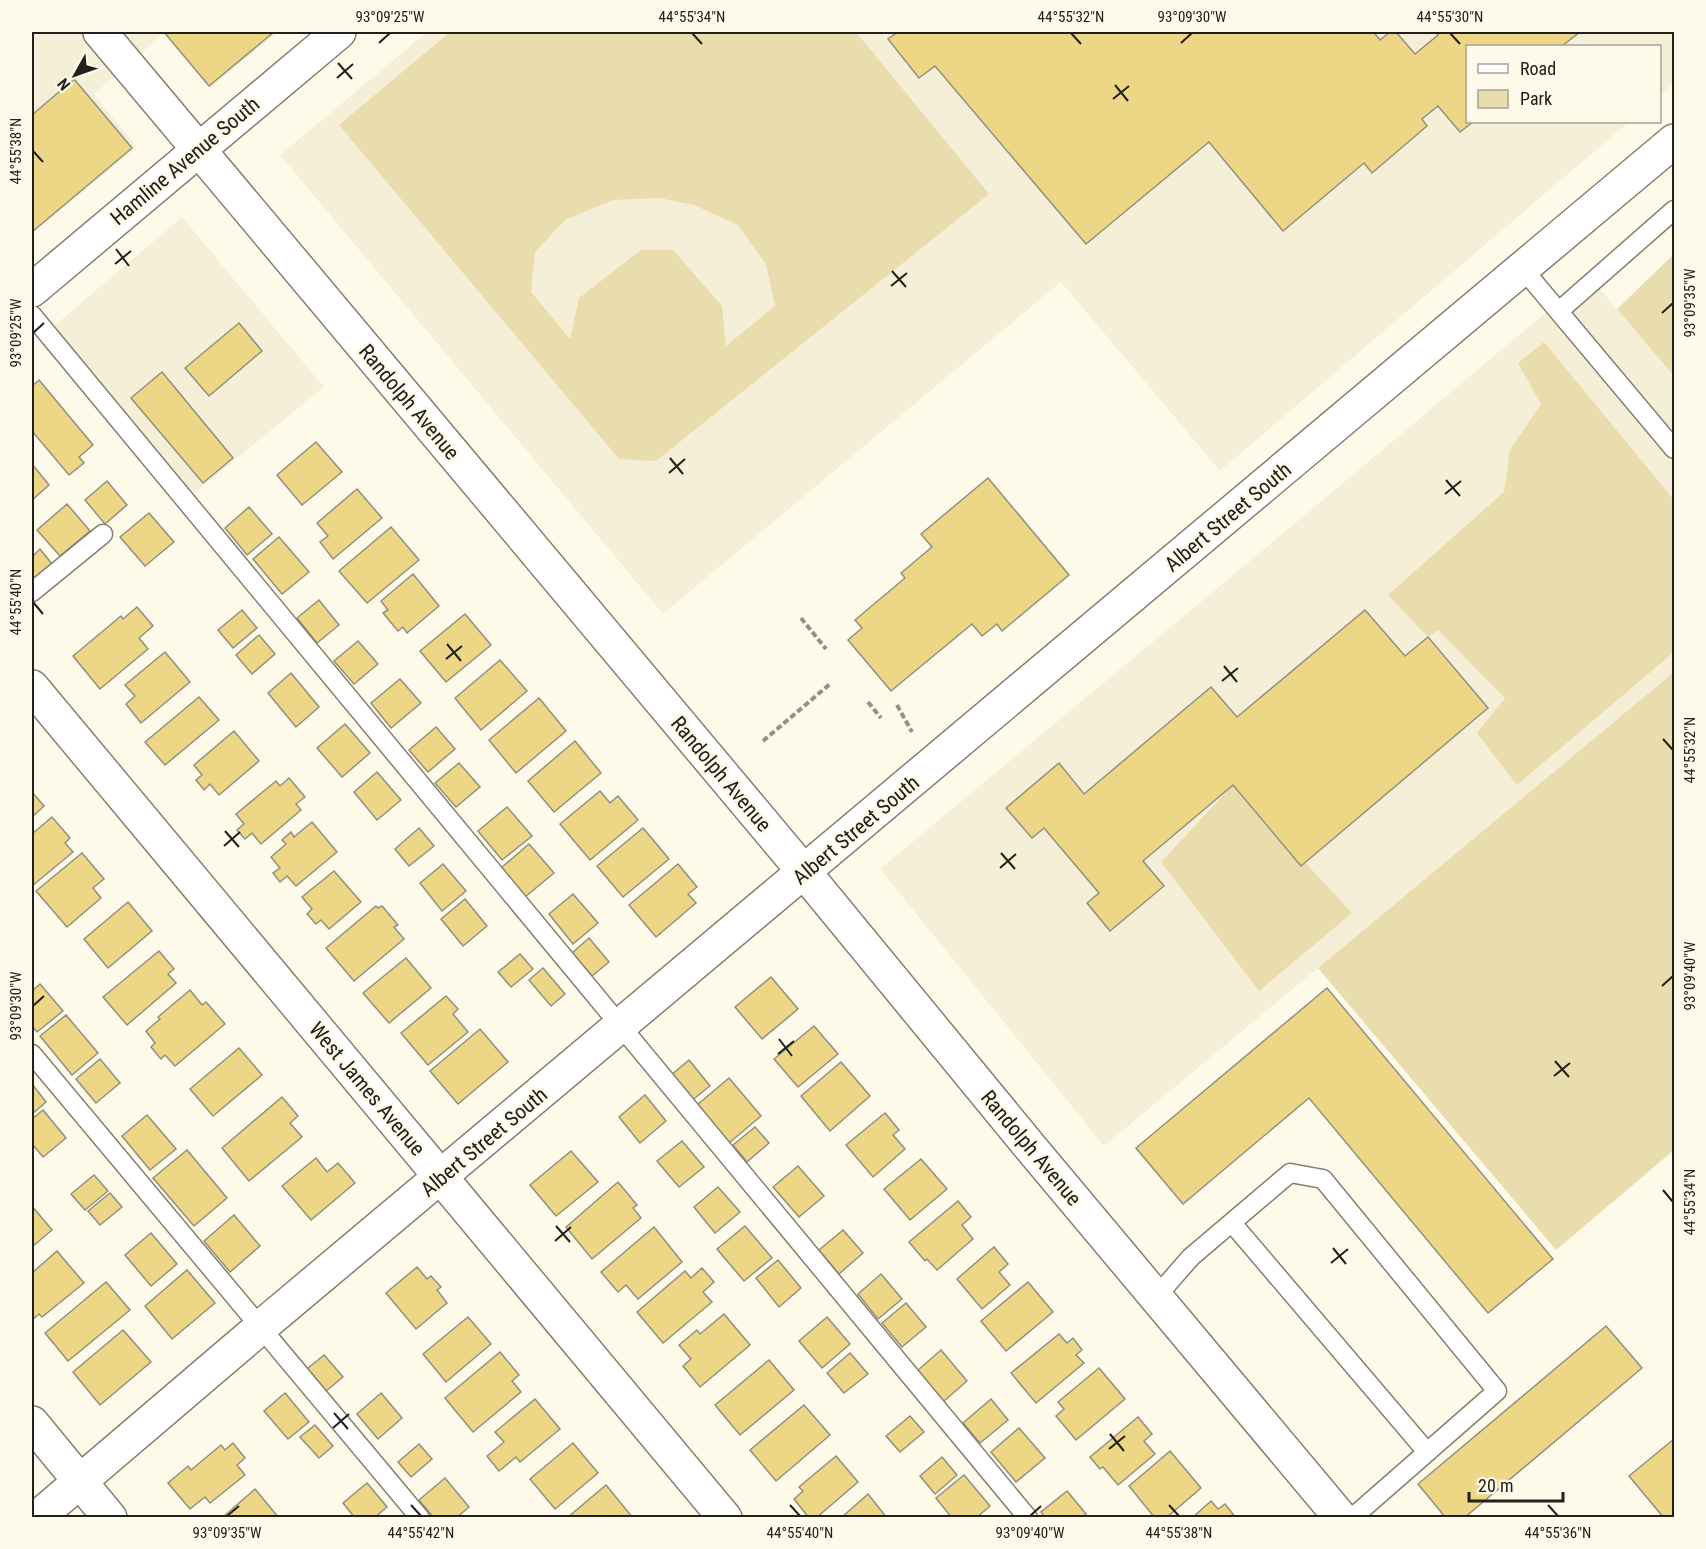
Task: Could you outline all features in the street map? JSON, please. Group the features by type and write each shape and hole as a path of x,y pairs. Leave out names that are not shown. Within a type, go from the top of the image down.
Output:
{"street":[{"name":"Randolph Avenue","path":"100,32 1341,1518"},
{"name":"Hamline Avenue South","path":"32,290 339,32"},
{"name":"Albert Street South","path":"37,1518 1674,141"},
{"name":"West James Avenue","path":"32,687 725,1518"},
{"path":"32,1423 110,1518"}],"lane":[{"path":"1559,311 1674,210"},
{"path":"1523,269 1674,449"},
{"path":"32,315 1028,1518"},
{"path":"32,592 103,534"},
{"path":"32,1054 420,1518"},
{"path":"1156,1297 1191,1257 1290,1173 1323,1179 1497,1391 1352,1518"},
{"path":"1232,1223 1427,1452"}],"path":[{"path":"801,618 826,649"},
{"path":"763,741 830,684"},
{"path":"868,702 881,717"},
{"path":"897,705 912,732"}],"shaded area":[{"path":"32,32 278,32 210,88 163,34 94,94 137,147 32,234"},
{"path":"427,32 1674,32 1674,83 1661,95 1661,45 1466,45 1466,123 1628,123 1220,471 1061,282 663,614 280,155"},
{"path":"182,217 324,387 192,495 54,326"},
{"path":"1589,276 1674,376 1674,672 1104,1146 880,869"}],"green space":[{"path":"450,32 856,32 989,194 656,461 619,459 339,125","holes":["659,198 694,205 738,225 766,264 775,306 726,346 722,306 673,250 641,250 579,298 570,339 531,292 535,252 565,220 613,200"]},
{"path":"1674,254 1674,376 1617,309"},
{"path":"1544,342 1674,500 1674,652 1517,785 1477,733 1505,698 1438,630 1428,637 1388,595 1504,492 1510,450 1541,404 1518,363"},
{"path":"1674,672 1674,1150 1556,1250 1318,968"},
{"path":"1233,785 1352,913 1259,991 1161,862"}],"building":[{"path":"164,32 274,32 209,86"},
{"path":"898,32 1378,32 1375,34 1380,40 1390,32 1396,32 1415,54 1438,35 1435,32 1580,32 1563,45 1466,45 1466,123 1472,123 1460,132 1438,106 1422,119 1427,126 1372,173 1364,163 1283,231 1209,142 1086,244 935,66 919,78 888,39"},
{"path":"74,79 132,148 32,232 32,115"},
{"path":"239,323 262,351 209,396 185,368"},
{"path":"162,372 233,458 203,483 131,398"},
{"path":"39,380 93,445 79,457 84,463 69,475 32,431 32,386"},
{"path":"316,442 342,472 302,505 277,475"},
{"path":"32,464 49,485 32,500"},
{"path":"988,478 1069,575 1002,631 997,624 982,636 972,624 891,691 848,640 862,628 855,620 905,578 901,573 932,547 921,534"},
{"path":"107,481 127,505 105,524 85,500"},
{"path":"357,489 382,518 333,559 320,542 328,536 317,523"},
{"path":"67,504 90,531 60,556 37,530"},
{"path":"249,507 272,534 247,555 225,528"},
{"path":"149,513 174,542 145,566 120,537"},
{"path":"391,527 419,560 367,603 339,571"},
{"path":"279,537 309,572 282,594 253,559"},
{"path":"40,549 52,564 32,581 32,557"},
{"path":"413,574 439,606 407,633 403,627 398,631 383,613 388,610 381,601"},
{"path":"319,600 339,625 317,643 297,618"},
{"path":"137,607 153,626 139,638 148,649 100,689 73,656 121,616 123,619"},
{"path":"242,610 257,628 233,648 218,630"},
{"path":"1365,610 1405,656 1428,637 1488,708 1301,866 1233,785 1143,861 1164,886 1110,931 1087,903 1099,893 1044,828 1032,838 1006,808 1059,763 1084,794 1211,687 1237,717"},
{"path":"465,614 491,645 446,682 420,651"},
{"path":"259,635 275,654 252,674 236,655"},
{"path":"358,641 378,664 354,684 334,661"},
{"path":"165,652 190,682 141,723 126,704 135,696 125,685"},
{"path":"500,660 527,691 481,730 455,698"},
{"path":"291,673 319,707 296,727 268,693"},
{"path":"400,679 421,703 391,728 371,703"},
{"path":"199,697 219,720 165,765 145,742"},
{"path":"539,698 566,731 516,773 489,740"},
{"path":"345,724 370,753 342,777 317,748"},
{"path":"436,727 455,749 428,772 409,750"},
{"path":"234,731 259,761 219,795 210,784 204,790 196,780 202,775 194,765"},
{"path":"575,741 601,773 554,812 528,781"},
{"path":"459,763 480,787 456,807 435,783"},
{"path":"377,772 401,800 377,820 354,792"},
{"path":"289,778 305,797 296,804 301,810 261,844 252,833 245,839 237,830 244,824 236,814 276,781 280,786"},
{"path":"600,791 610,803 618,796 638,820 590,860 560,824"},
{"path":"32,792 44,806 32,817"},
{"path":"507,807 532,836 502,860 478,831"},
{"path":"52,817 70,838 65,843 73,852 32,886 32,834"},
{"path":"312,822 337,852 296,886 287,876 280,882 273,873 280,868 271,857 286,844 282,840 291,832 294,837"},
{"path":"419,828 434,846 409,866 395,849"},
{"path":"643,828 669,859 623,897 597,866"},
{"path":"529,844 554,873 525,897 501,868"},
{"path":"82,853 104,879 93,888 101,898 67,927 36,891"},
{"path":"443,864 466,891 442,911 420,883"},
{"path":"678,864 697,887 688,894 696,903 656,937 629,905"},
{"path":"334,871 361,902 329,929 321,920 316,924 307,914 312,909 302,897"},
{"path":"573,894 598,923 573,944 549,914"},
{"path":"465,899 487,926 463,946 441,919"},
{"path":"128,902 152,931 108,968 84,939"},
{"path":"376,906 378,908 382,906 398,925 394,927 404,939 354,981 326,948"},
{"path":"589,938 609,962 592,976 572,953"},
{"path":"159,951 174,969 168,974 176,983 127,1025 103,997"},
{"path":"520,954 533,969 511,987 498,972"},
{"path":"406,958 431,988 389,1023 363,993"},
{"path":"543,968 565,994 551,1006 529,980"},
{"path":"771,977 798,1009 762,1039 735,1007"},
{"path":"40,984 63,1011 37,1032 32,1026 32,991"},
{"path":"1327,988 1553,1259 1488,1313 1309,1098 1183,1204 1136,1148"},
{"path":"190,990 202,1005 206,1002 225,1024 175,1066 165,1055 161,1059 151,1047 155,1043 146,1031 160,1019 158,1017"},
{"path":"446,996 458,1009 453,1014 468,1032 428,1065 401,1033"},
{"path":"66,1015 98,1053 72,1075 40,1036"},
{"path":"814,1026 838,1054 798,1087 774,1059"},
{"path":"480,1029 508,1062 458,1104 430,1071"},
{"path":"239,1048 262,1075 213,1116 190,1089"},
{"path":"100,1059 120,1083 96,1103 76,1079"},
{"path":"689,1060 710,1086 691,1101 670,1076"},
{"path":"841,1062 870,1096 830,1131 801,1096"},
{"path":"729,1078 761,1116 729,1143 697,1105"},
{"path":"32,1084 46,1102 32,1114"},
{"path":"645,1095 666,1121 640,1143 619,1117"},
{"path":"282,1097 298,1116 290,1123 302,1137 249,1181 222,1148"},
{"path":"43,1110 66,1138 43,1157 32,1144 32,1119"},
{"path":"885,1113 899,1130 893,1135 905,1149 873,1177 846,1145"},
{"path":"147,1115 176,1149 150,1170 122,1136"},
{"path":"755,1127 769,1143 747,1162 733,1145"},
{"path":"682,1141 704,1167 679,1187 657,1161"},
{"path":"187,1150 227,1198 194,1226 153,1178"},
{"path":"571,1151 598,1182 556,1216 530,1185"},
{"path":"316,1158 327,1172 338,1163 355,1183 311,1220 282,1186"},
{"path":"921,1159 947,1189 910,1220 884,1189"},
{"path":"798,1166 824,1196 799,1217 773,1187"},
{"path":"94,1175 108,1191 85,1210 71,1194"},
{"path":"618,1182 637,1205 633,1208 641,1218 592,1259 566,1227"},
{"path":"718,1187 740,1212 715,1233 694,1207"},
{"path":"110,1193 122,1207 100,1225 88,1211"},
{"path":"958,1201 971,1217 962,1225 973,1239 937,1270 927,1259 925,1261 909,1242"},
{"path":"32,1206 52,1230 32,1247"},
{"path":"234,1215 260,1246 230,1272 204,1241"},
{"path":"745,1226 772,1258 744,1281 717,1249"},
{"path":"654,1227 682,1262 638,1299 626,1285 618,1292 601,1272"},
{"path":"843,1230 863,1253 839,1274 819,1250"},
{"path":"151,1233 177,1264 151,1286 125,1255"},
{"path":"994,1247 1008,1264 999,1272 1010,1285 982,1309 957,1279"},
{"path":"57,1251 84,1283 42,1317 39,1314 32,1320 32,1273"},
{"path":"778,1260 801,1288 779,1307 756,1278"},
{"path":"417,1267 427,1279 431,1276 441,1287 437,1290 447,1303 416,1329 386,1293"},
{"path":"702,1268 714,1282 703,1292 712,1302 663,1343 637,1312 685,1271 691,1278"},
{"path":"187,1270 215,1303 172,1339 145,1306"},
{"path":"881,1274 902,1299 878,1319 858,1294"},
{"path":"106,1282 130,1310 68,1361 45,1333"},
{"path":"1028,1282 1053,1312 1006,1351 981,1321"},
{"path":"906,1303 926,1327 902,1347 882,1323"},
{"path":"724,1314 750,1345 700,1387 683,1366 691,1359 679,1345 697,1330 700,1334"},
{"path":"468,1317 491,1344 446,1382 423,1354"},
{"path":"827,1317 850,1344 822,1368 799,1341"},
{"path":"1606,1326 1642,1368 1464,1518 1446,1518 1418,1484"},
{"path":"123,1330 151,1362 100,1405 73,1372"},
{"path":"1059,1334 1067,1343 1073,1338 1082,1350 1076,1355 1084,1363 1036,1403 1011,1373"},
{"path":"941,1350 967,1381 943,1402 917,1371"},
{"path":"500,1352 519,1375 512,1381 521,1392 473,1432 445,1398"},
{"path":"850,1353 868,1374 844,1393 827,1373"},
{"path":"324,1355 343,1377 326,1391 307,1369"},
{"path":"769,1360 794,1390 740,1435 715,1405"},
{"path":"1099,1368 1125,1399 1076,1440 1056,1416 1064,1409 1058,1402"},
{"path":"285,1393 309,1422 288,1439 264,1411"},
{"path":"381,1393 402,1418 378,1439 357,1414"},
{"path":"535,1399 560,1429 520,1462 516,1457 499,1471 487,1456 504,1442 495,1432"},
{"path":"991,1399 1008,1420 980,1443 963,1423"},
{"path":"804,1405 830,1435 776,1481 750,1450"},
{"path":"910,1416 924,1432 900,1452 886,1436"},
{"path":"1138,1417 1152,1434 1144,1441 1155,1454 1118,1485 1103,1467 1100,1469 1090,1457"},
{"path":"315,1425 333,1446 319,1458 300,1437"},
{"path":"1019,1428 1045,1458 1016,1482 991,1452"},
{"path":"1674,1439 1674,1518 1664,1518 1629,1476"},
{"path":"233,1443 245,1458 237,1465 245,1475 210,1503 205,1497 190,1509 168,1483 188,1466 191,1470 221,1445 225,1450"},
{"path":"573,1443 598,1473 555,1509 530,1479"},
{"path":"419,1444 432,1459 411,1477 398,1462"},
{"path":"1170,1451 1201,1488 1166,1518 1155,1518 1129,1486"},
{"path":"836,1456 858,1482 816,1518 809,1518 794,1499 803,1491 799,1487"},
{"path":"942,1457 957,1475 935,1494 920,1476"},
{"path":"964,1475 990,1506 976,1518 952,1518 936,1498"},
{"path":"445,1478 469,1507 456,1518 434,1518 419,1500"},
{"path":"367,1483 387,1507 374,1518 355,1518 343,1503"},
{"path":"606,1485 633,1518 567,1518"},
{"path":"255,1489 279,1518 222,1518"},
{"path":"1067,1491 1086,1514 1081,1518 1045,1518 1041,1512"},
{"path":"868,1494 887,1518 841,1518"},
{"path":"1211,1501 1218,1509 1225,1504 1236,1518 1192,1518"}]}
